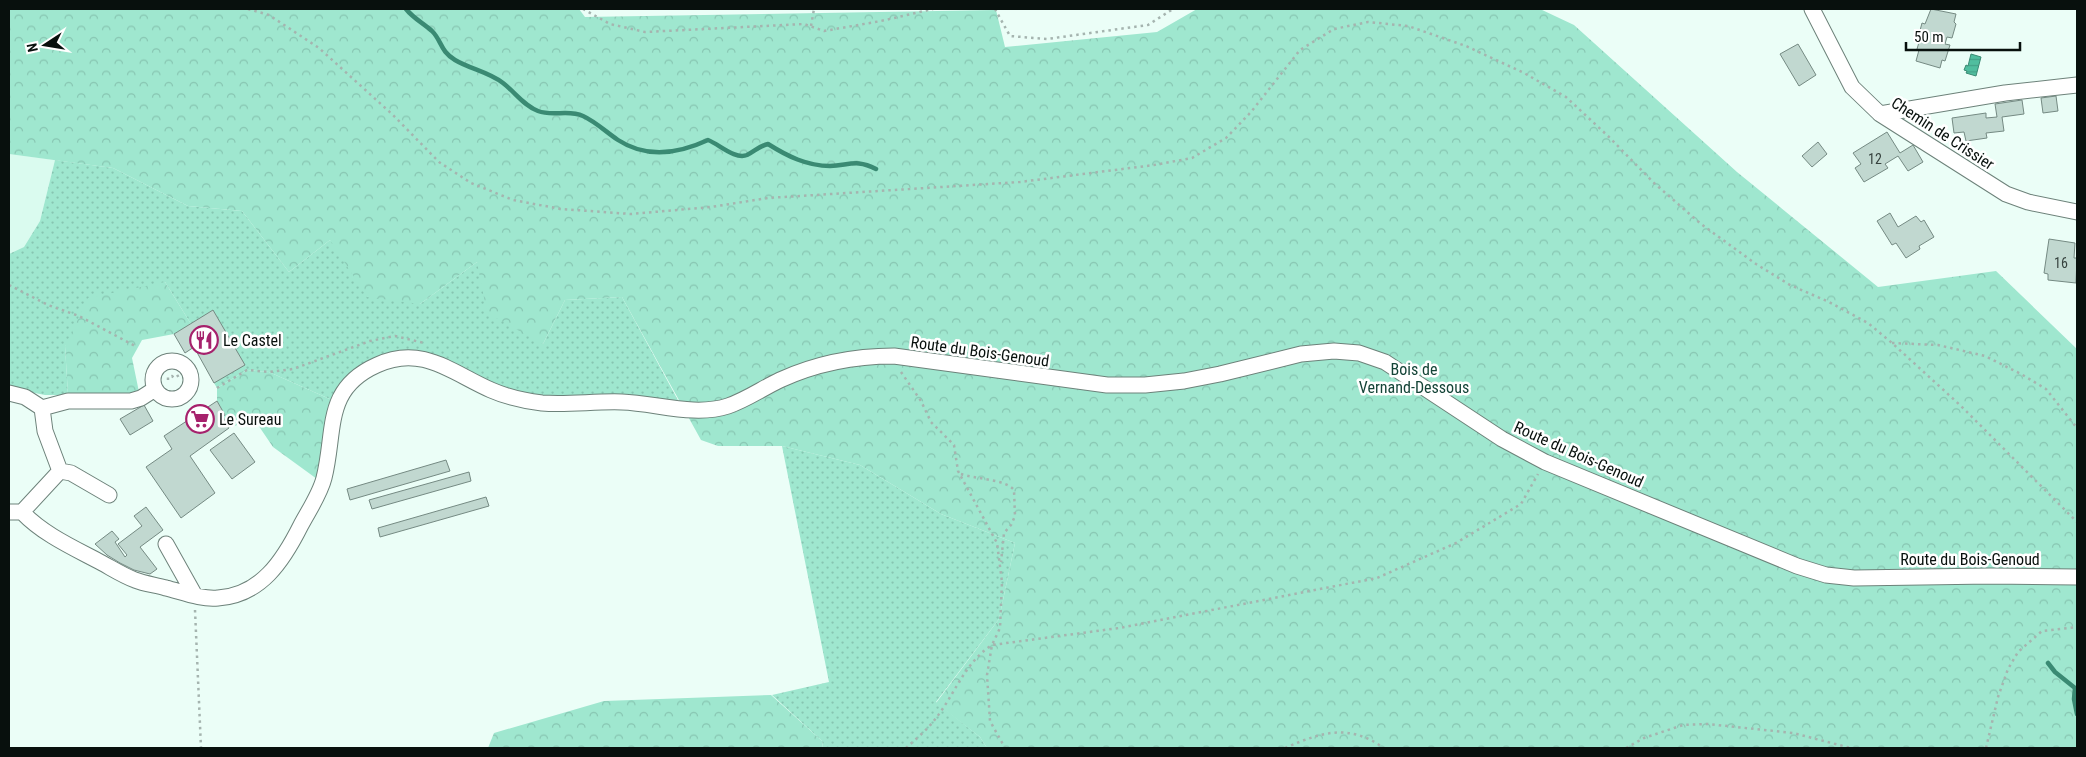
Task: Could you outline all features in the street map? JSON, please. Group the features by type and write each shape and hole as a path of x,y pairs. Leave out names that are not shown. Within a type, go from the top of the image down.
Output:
{"street":[{"name":"Chemin de Crissier","path":"1812,9 1852,86 1880,114 2006,194 2028,202 2077,212"},
{"path":"1880,114 2006,93 2077,85"},
{"name":"Route du Bois-Genoud","path":"15,512 70,546 136,581 216,599 238,594 261,584 277,567 294,539 323,482 329,458 330,428 336,402 354,379 377,365 404,356 432,360 491,390 514,398 544,403 626,402 681,409 706,409 727,406 779,380 812,367 864,356 894,356 1107,385 1145,385 1184,381 1301,354 1334,351 1359,352 1385,362 1502,440 1545,462 1798,566 1826,575 1854,578 2000,576 2077,578"},
{"path":"172,360 188,370 191,381 188,391 177,398 164,397 155,389 152,377 157,367 165,362 172,360"},
{"path":"42,408 68,400 131,401 141,398 155,389"},
{"path":"9,393 26,397 42,408 45,432 60,471"},
{"path":"60,471 72,473 110,496"},
{"path":"15,512 60,471"},
{"path":"166,544 194,594"}],"path":[{"path":"248,9 269,15 319,48 393,115 439,162 471,183 513,200 561,209 631,214 710,207 768,198 1020,182 1192,158 1226,138 1251,112 1300,50 1334,29 1368,22 1408,26 1466,46 1524,73 1566,97 1654,183 1701,224 1756,264 1790,285 1829,302 1868,323 1961,406 2077,522"},
{"path":"583,9 610,24 645,32 804,24 824,31 933,9"},
{"path":"811,26 814,9"},
{"path":"995,9 1010,36 1047,39 1148,25 1173,9"},
{"path":"9,285 48,305 80,316 137,347"},
{"path":"1892,343 1938,345 1985,356 2046,389 2077,428"},
{"path":"894,356 906,381 921,401 931,422 954,445 959,473 997,544 1002,582 1000,628 992,645 987,675 990,721 1005,748"},
{"path":"155,389 171,382 174,378 188,370"},
{"path":"217,388 247,370 269,372"},
{"path":"171,382 168,377 172,376 174,378"},
{"path":"906,748 936,720 967,669 984,650 992,645 1119,628 1377,578 1456,543 1521,504 1545,462"},
{"path":"959,473 970,478 1003,483 1014,490 1015,516 1011,525 1004,533 1000,565"},
{"path":"194,594 201,748"},
{"path":"1986,748 1998,697 2008,669 2018,652 2042,631 2051,628 2077,627"},
{"path":"1620,748 1626,748 1644,738 1684,725 1708,724 1793,733 1851,748"},
{"path":"1285,748 1312,736 1331,731 1351,733 1371,739 1384,748"}],"shaded area":[{"path":"1971,54 1981,57 1976,76 1966,73 1967,71 1964,70 1966,65 1968,66"},
{"path":"9,154 55,160 40,221 24,247 9,254"}],"green space":[{"name":"Bois de Vernand-Dessous","path":"9,9 579,9 585,17 996,10 1005,47 1157,32 1197,9 1540,9 1574,25 1737,172 1878,287 1996,271 2077,349 2077,748 987,748 980,737 936,703 999,619 1015,543 941,514 860,465 782,446 718,446 701,440 622,297 565,300 543,344 487,313 477,262 420,304 367,297 330,240 289,272 242,211 188,206 113,168 9,154"},
{"path":"55,160 113,168 188,206 242,211 289,272 330,240 420,304 477,262 543,344 565,300 622,297 679,402 545,397 515,393 493,385 433,355 404,351 374,359 332,400 269,372 247,370 217,388 214,383 213,311 191,324 165,282 65,346 68,395 45,395 9,388 9,254 24,247 40,221"},
{"path":"165,282 191,324 174,334 142,340 132,358 139,392 130,395 68,395 65,346 88,298"},
{"path":"247,370 269,372 332,400 325,424 324,450 317,479 273,447 254,419 229,428 223,417 225,415 217,401 217,388"},
{"path":"782,446 860,465 941,514 1015,543 999,619 936,702 980,737 987,748 823,748 822,741 772,695 829,682"},
{"path":"771,695 822,741 823,748 488,748 494,733 604,701"}],"building":[{"path":"1931,9 1956,14 1954,22 1956,24 1952,38 1947,37 1945,44 1950,45 1945,61 1942,60 1940,68 1916,61 1920,39 1918,38 1922,23 1925,24"},
{"path":"1798,44 1816,75 1799,86 1780,54"},
{"path":"2056,96 2058,111 2043,113 2041,98"},
{"path":"2022,100 2024,114 2002,117 2004,131 1986,133 1987,138 1966,141 1964,132 1954,133 1952,118 1986,113 1986,118 1997,117 1995,104"},
{"path":"1887,132 1900,153 1913,145 1923,162 1908,171 1898,156 1885,164 1888,168 1864,182 1855,168 1861,164 1853,153"},
{"path":"1818,142 1827,154 1812,167 1802,156"},
{"path":"1890,213 1898,227 1916,216 1921,222 1924,220 1934,237 1919,246 1920,249 1906,258 1896,243 1892,245 1877,221"},
{"path":"2049,239 2075,243 2074,258 2077,258 2076,283 2048,280 2048,274 2044,273"},
{"name":"Le Castel","path":"213,310 245,365 214,383 194,347 185,353 174,334"},
{"path":"217,401 225,415 223,417 229,428 190,456 215,493 181,518 146,467 172,449 164,436"},
{"path":"144,405 153,421 130,435 120,419"},
{"path":"234,433 255,462 232,479 210,450"},
{"path":"446,460 450,471 350,500 347,489"},
{"path":"469,472 471,481 372,509 369,500"},
{"path":"486,497 489,506 380,537 378,528"},
{"path":"146,507 163,530 140,547 157,569 150,574 134,570 120,563 95,544 112,531 119,539 115,542 125,557 127,555 118,544 142,526 134,516"}],"waterway":[{"path":"406,9 432,31 450,57 498,79 533,108 544,113 572,113 583,116 618,140 640,150 651,152 674,151 708,140 732,154 742,156 768,144 790,156 813,164 830,166 858,163 876,169"},
{"path":"2048,663 2055,672 2075,688 2074,699 2077,714"}],"place":[{"name":"Le Castel","path":"204,340"},
{"name":"Le Sureau","path":"200,419"}]}
